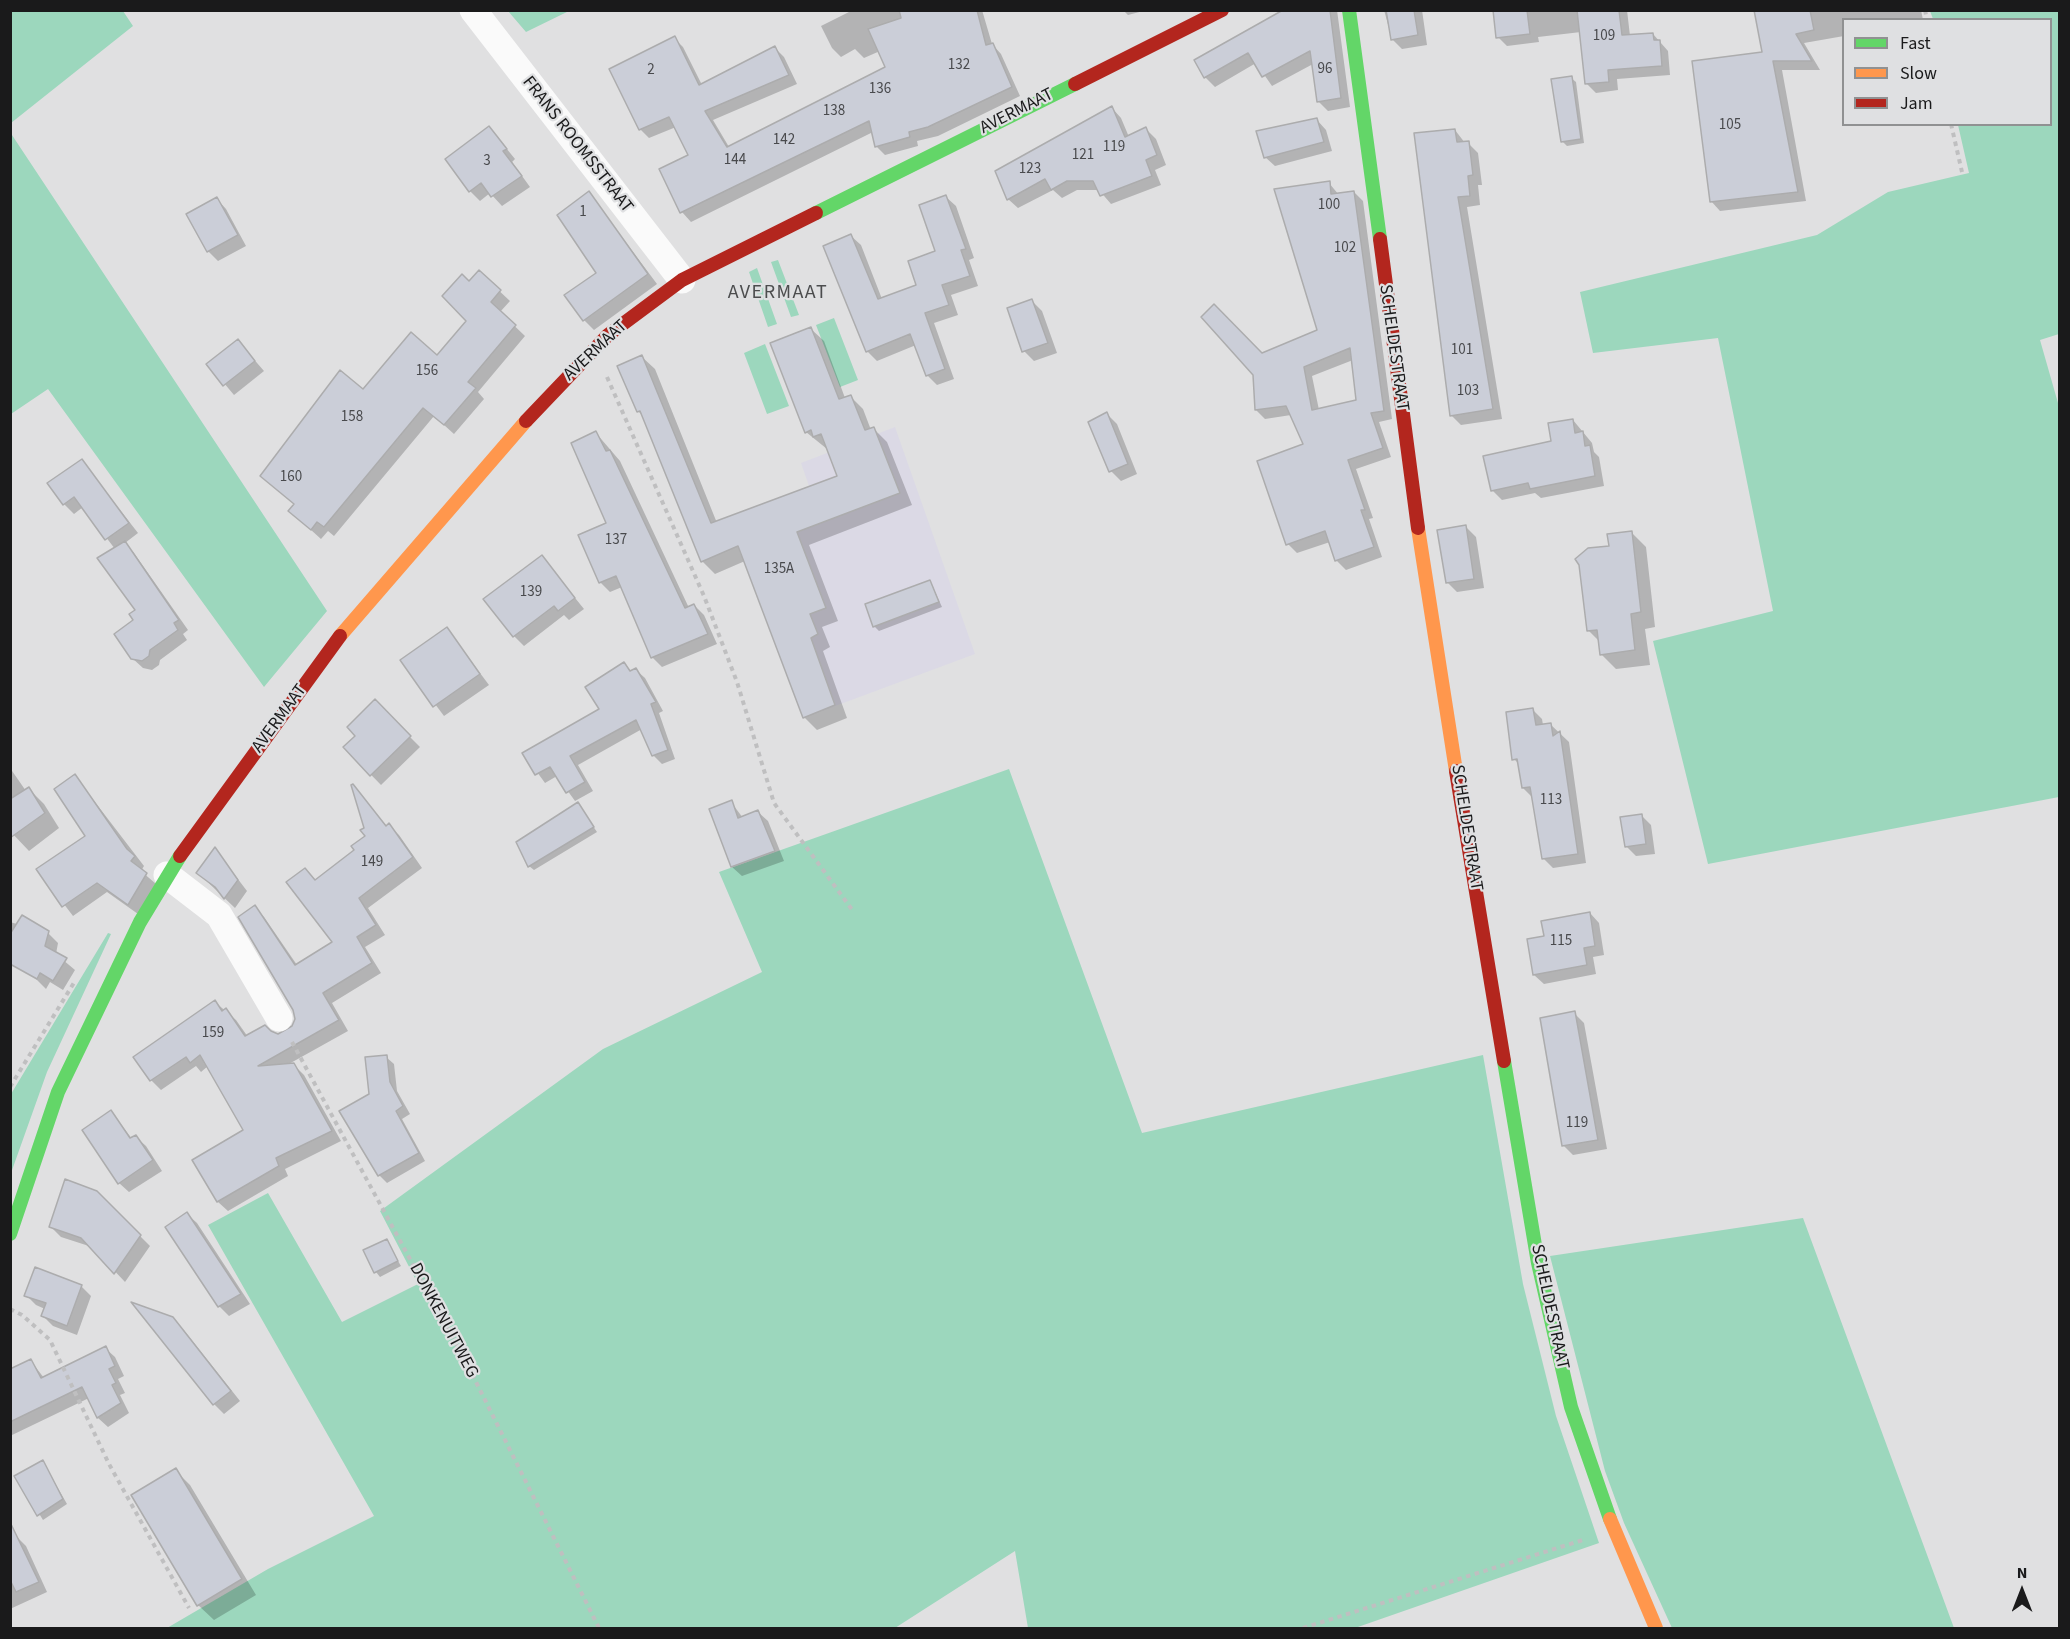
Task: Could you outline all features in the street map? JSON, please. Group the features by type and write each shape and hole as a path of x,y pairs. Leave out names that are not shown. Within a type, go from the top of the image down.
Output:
{"street":[{"name":"FRANS ROOMSSTRAAT","path":"473,10 682,280"},
{"name":"AVERMAAT","path":"10,1234 58,1092 140,922 167,875 350,623 554,390 595,348 608,335 682,280 1222,10"},
{"name":"SCHELDESTRAAT","path":"1349,10 1427,594 1538,1263 1571,1407 1614,1530 1656,1629"},
{"path":"167,875 219,915 279,1018"}],"path":[{"path":"1951,126 1962,172"},
{"path":"595,348 704,596 737,682 774,803 853,911"},
{"name":"DONKENUITWEG","path":"279,1018 467,1364 599,1629"},
{"path":"10,1309 22,1315 50,1340 109,1464 189,1608"},
{"path":"1303,1629 1614,1530"}],"shaded area":[{"path":"895,427 975,654 803,718 727,517 809,486 801,463"}],"green space":[{"path":"11,10 123,11 133,26 11,123"},
{"path":"508,11 569,11 526,32"},
{"path":"1930,11 2059,11 2059,334 2040,340 2060,410 2059,797 1708,864 1653,641 1773,611 1718,338 1593,353 1580,292 1817,235 1888,192 1969,173 1958,126 2052,126 2052,18 1933,18"},
{"path":"10,132 327,611 264,687 48,389 11,414"},
{"path":"778,260 799,315 791,317 771,262"},
{"path":"757,268 777,324 768,327 749,272"},
{"path":"834,318 858,380 840,387 816,325"},
{"path":"765,344 789,406 767,414 744,353"},
{"path":"1009,769 1142,1133 1483,1055 1523,1284 1556,1416 1599,1543 1355,1628 1028,1628 1015,1551 895,1628 167,1628 268,1569 374,1516 208,1225 268,1193 342,1322 418,1284 380,1211 603,1049 762,972 719,872"},
{"path":"108,933 111,934 47,1072 11,1173 11,1094"},
{"path":"1803,1218 1954,1628 1672,1628 1624,1523 1605,1471 1550,1256"}],"building":[{"path":"899,10 977,10 986,45 993,43 1012,87 928,127 909,132 910,137 875,147 869,121 680,213 659,169 688,155 669,117 639,130 609,69 675,36 699,85 775,46 789,75 705,111 727,147 885,67 868,29 901,18"},
{"path":"1283,10 1330,10 1341,98 1317,102 1310,51 1262,77 1248,53 1204,78 1194,60"},
{"path":"1386,10 1414,10 1418,35 1391,40"},
{"path":"1493,10 1527,10 1530,34 1496,38"},
{"path":"1577,10 1619,10 1622,35 1653,33 1654,40 1660,40 1662,66 1608,70 1609,82 1585,84"},
{"path":"1754,10 1810,10 1814,30 1796,34 1812,61 1773,61 1798,192 1710,202 1692,61 1762,52"},
{"path":"1572,76 1581,139 1561,142 1551,79"},
{"path":"1112,106 1125,137 1146,127 1157,155 1146,160 1152,176 1100,196 1093,181 1067,181 1051,190 1045,179 1007,200 995,171"},
{"path":"1317,118 1324,142 1264,158 1256,131"},
{"path":"489,126 507,149 503,151 522,176 491,197 481,183 469,192 445,159"},
{"path":"1455,129 1457,142 1469,141 1473,175 1468,176 1470,196 1458,197 1493,409 1450,416 1414,133"},
{"path":"1330,181 1331,194 1354,191 1384,411 1371,413 1383,448 1348,460 1365,510 1361,510 1374,547 1335,561 1325,531 1286,545 1257,461 1303,444 1286,406 1255,410 1253,375 1201,317 1214,304 1262,353 1317,330 1274,189","holes":["1350,348 1356,400 1312,410 1304,367"]},
{"path":"589,191 648,274 583,321 564,295 596,273 557,215"},
{"path":"946,195 966,249 961,250 970,276 942,285 949,305 925,313 945,369 926,376 910,334 866,352 823,246 851,234 878,299 916,285 908,261 935,251 919,205"},
{"path":"217,197 238,235 207,252 186,214"},
{"path":"479,270 501,290 491,302 516,325 468,382 476,388 444,425 423,408 324,527 317,522 311,530 288,511 294,504 260,476 340,370 363,389 411,332 437,355 466,321 442,296 462,274 469,281"},
{"path":"1032,299 1048,343 1022,352 1007,308"},
{"path":"811,327 839,399 851,395 865,430 874,427 900,493 797,532 826,608 810,614 818,634 811,638 835,705 803,718 738,546 701,562 640,411 637,412 617,366 642,355 711,523 837,476 821,434 813,437 811,430 805,433 770,343"},
{"path":"238,339 255,361 223,386 206,364"},
{"path":"1107,412 1128,464 1109,472 1088,422"},
{"path":"1573,419 1575,433 1583,431 1585,446 1590,445 1595,476 1530,489 1528,483 1491,491 1483,456 1551,441 1548,423"},
{"path":"596,431 606,451 610,450 685,608 694,604 708,634 651,658 616,576 599,583 578,535 606,523 571,443"},
{"path":"82,459 129,523 105,540 74,497 63,505 47,483"},
{"path":"1466,525 1474,579 1446,583 1437,530"},
{"path":"1632,531 1641,612 1631,614 1635,650 1600,655 1597,630 1587,631 1579,565 1575,559 1588,548 1609,546 1607,534"},
{"path":"125,541 179,620 174,623 178,630 150,650 149,656 142,661 131,659 114,634 133,620 129,614 135,610 97,558"},
{"path":"542,555 575,598 558,611 554,606 513,637 483,599"},
{"path":"930,580 939,602 873,627 865,604"},
{"path":"447,627 480,674 433,707 400,660"},
{"path":"624,662 630,671 636,668 656,702 651,704 668,750 652,756 636,720 570,756 585,782 566,793 550,767 535,775 522,753 599,709 585,687"},
{"path":"375,699 411,736 370,776 343,747 355,736 347,727"},
{"path":"1533,708 1536,725 1551,723 1553,736 1560,731 1578,854 1542,859 1530,787 1522,788 1517,759 1512,760 1506,712"},
{"path":"75,774 127,849 135,856 131,861 147,873 128,905 97,883 62,907 36,869 85,836 54,789"},
{"path":"353,784 386,826 389,823 413,857 359,898 376,925 357,937 372,963 323,993 339,1020 258,1066 294,1063 332,1131 276,1158 279,1166 217,1202 192,1160 243,1130 200,1055 190,1063 186,1057 150,1081 133,1057 215,1000 222,1011 226,1008 245,1036 265,1025 278,1034 292,1026 295,1019 293,1010 238,917 255,905 295,965 332,942 286,882 305,868 315,880 354,850 351,846 365,836 360,830 364,828 351,785"},
{"path":"29,787 45,813 10,838 10,799"},
{"path":"732,800 738,818 758,810 775,851 731,867 709,809"},
{"path":"578,802 594,827 528,867 516,842"},
{"path":"1642,814 1646,844 1625,847 1620,817"},
{"path":"215,847 238,880 224,899 215,887 196,873"},
{"path":"1590,912 1595,946 1584,948 1587,965 1533,975 1527,939 1544,936 1541,921"},
{"path":"22,915 49,931 45,946 67,958 53,981 40,973 37,979 10,964 10,934"},
{"path":"1575,1011 1598,1140 1562,1146 1540,1018"},
{"path":"387,1055 390,1082 403,1106 396,1111 419,1153 378,1176 339,1111 369,1094 365,1057"},
{"path":"111,1110 130,1138 136,1135 153,1160 118,1184 82,1130"},
{"path":"65,1179 97,1191 141,1235 114,1274 81,1238 49,1227"},
{"path":"187,1212 241,1294 218,1307 165,1227"},
{"path":"387,1239 398,1261 374,1273 363,1250"},
{"path":"35,1267 82,1285 67,1326 41,1316 46,1303 24,1296"},
{"path":"131,1302 173,1317 231,1391 213,1405"},
{"path":"106,1346 115,1366 109,1369 116,1383 112,1385 121,1403 97,1418 82,1387 10,1422 10,1369 31,1359 41,1378"},
{"path":"43,1460 63,1499 37,1516 14,1476"},
{"path":"176,1468 242,1579 197,1606 131,1495"},
{"path":"10,1522 39,1582 16,1592 10,1580"}],"traffic: fast":[{"path":"1349,10 1380,239"},
{"path":"816,213 1075,84"},
{"path":"10,1234 58,1092 140,922 180,856"},
{"path":"1504,1061 1538,1263 1571,1407 1610,1519"}],"traffic: slow":[{"path":"340,636 526,421"},
{"path":"1418,528 1456,771"},
{"path":"1610,1519 1656,1628"}],"traffic: jam":[{"path":"1075,84 1222,10"},
{"path":"526,421 608,335 682,280 816,213"},
{"path":"1380,239 1418,528"},
{"path":"180,856 340,636"},
{"path":"1456,771 1504,1061"}],"district":[{"name":"AVERMAAT","path":"778,294"}]}
